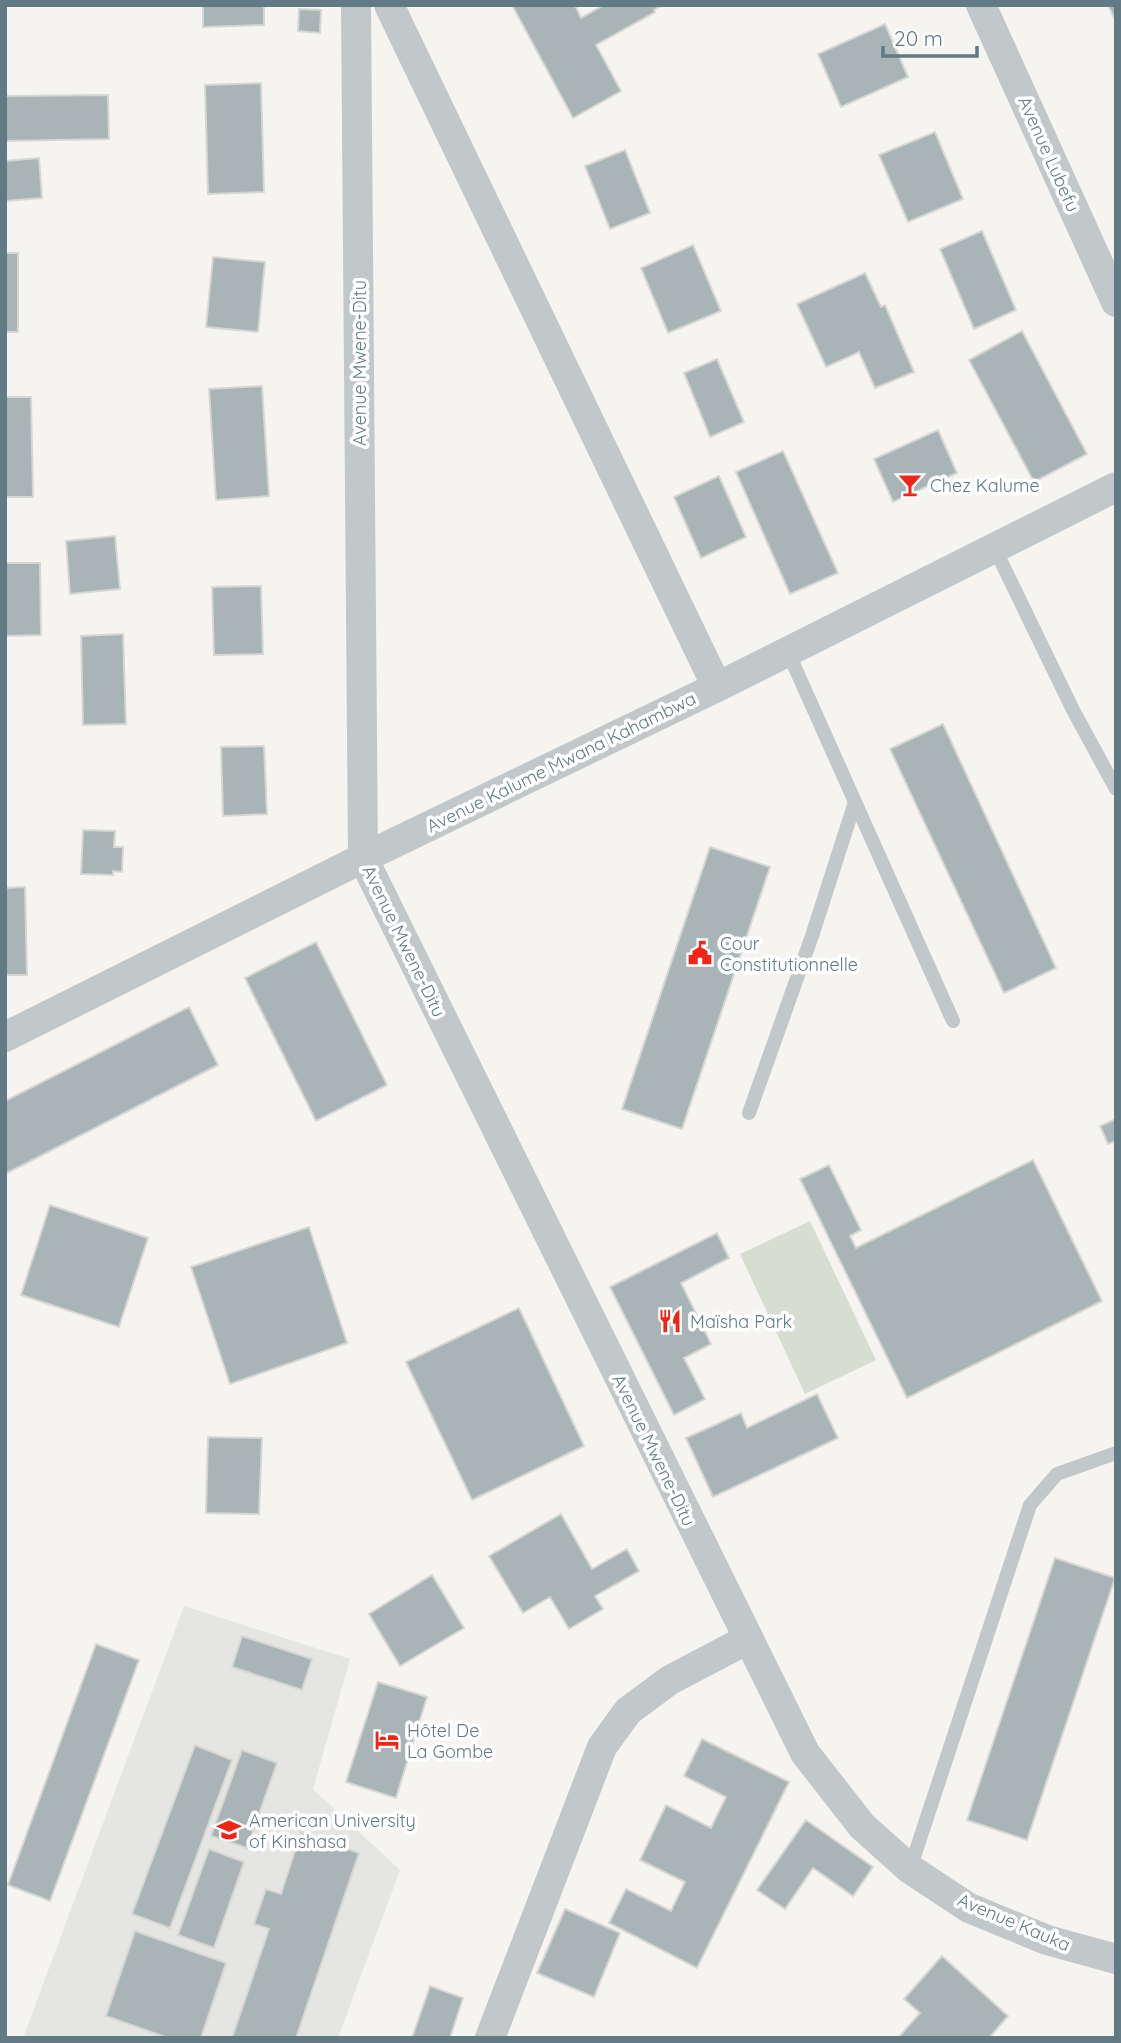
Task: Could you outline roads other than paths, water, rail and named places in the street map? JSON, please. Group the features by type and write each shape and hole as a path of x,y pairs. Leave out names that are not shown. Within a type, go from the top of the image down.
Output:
{"street":[{"name":"Avenue Mwene-Ditu","path":"356,5 363,858 748,1639"},
{"path":"389,5 717,687"},
{"name":"Avenue Lubefu","path":"981,5 1116,302"},
{"name":"Avenue Kalume Mwana Kahambwa","path":"5,1037 1116,488"},
{"path":"489,2038 602,1747 628,1711 659,1688 748,1639"},
{"name":"Avenue Kauka","path":"748,1639 805,1753 862,1826 910,1869 969,1908 1047,1940 1116,1959"}],"lane":[{"path":"994,547 1073,710 1116,789"},
{"path":"788,652 953,1021"},
{"path":"749,1113 812,936 855,802"},
{"path":"910,1869 1030,1505 1056,1475 1116,1453"}],"place":[{"name":"Chez Kalume","path":"910,485"},
{"name":"Cour Constitutionnelle","path":"700,953"},
{"name":"Maïsha Park","path":"670,1321"},
{"name":"Hôtel De La Gombe","path":"387,1740"},
{"name":"American University of Kinshasa","path":"229,1830"}]}
